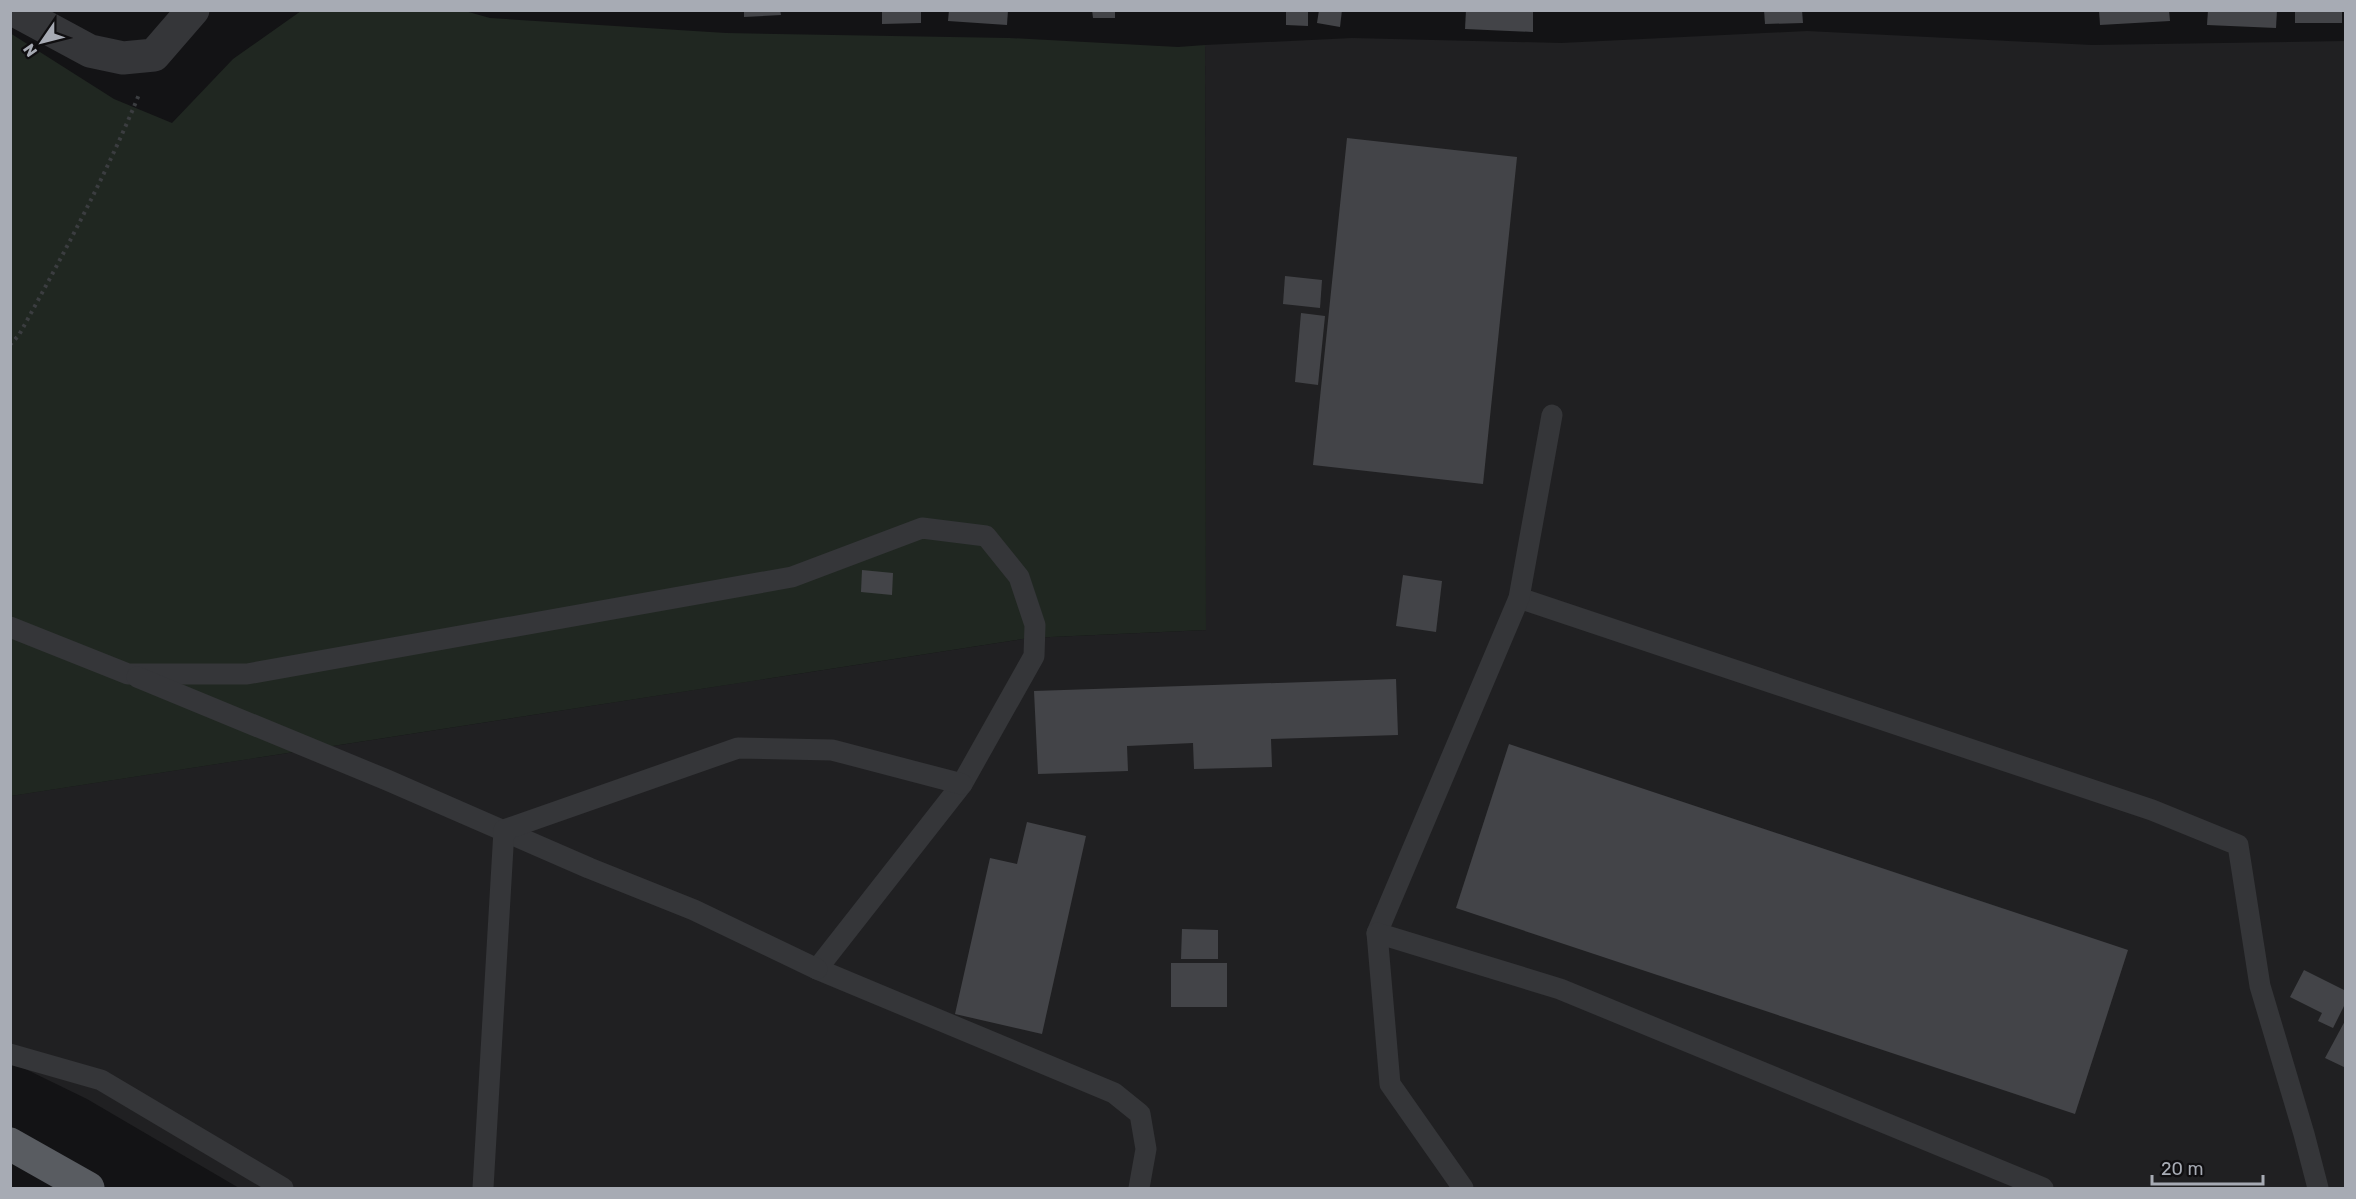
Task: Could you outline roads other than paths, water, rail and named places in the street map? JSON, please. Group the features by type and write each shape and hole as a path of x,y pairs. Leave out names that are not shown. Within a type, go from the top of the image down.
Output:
{"highway":[{"path":"14,1147 88,1188"}],"street":[{"path":"14,10 90,51 123,58 154,55 193,10"}],"lane":[{"path":"1463,1188 1390,1084 1377,933 1519,598 1552,415"},
{"path":"128,674 247,674 792,577 922,528 986,536 1019,578 1035,625 1034,656 962,784 817,969"},
{"path":"1519,598 2152,810 2238,845 2260,986 2318,1188"},
{"path":"10,627 694,910 817,969 1114,1093 1140,1114 1146,1149 1140,1188"},
{"path":"504,830 738,748 832,750 962,784"},
{"path":"483,1188 504,830"},
{"path":"1377,933 1560,989 2043,1188"},
{"path":"10,1054 101,1080 283,1188"}]}
